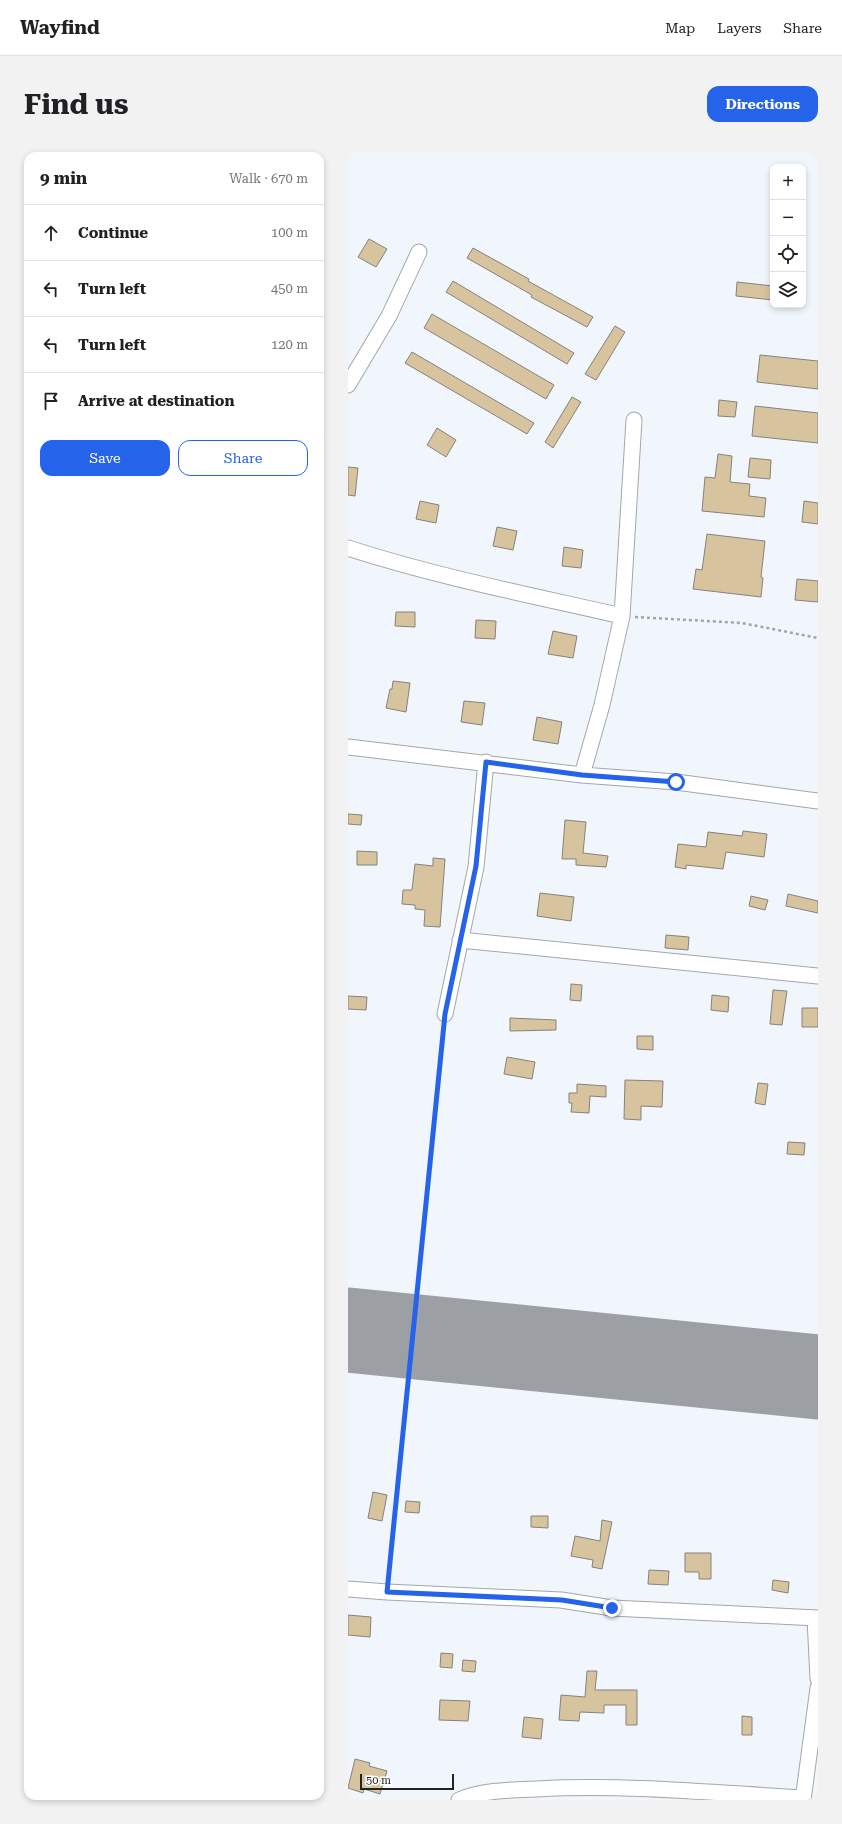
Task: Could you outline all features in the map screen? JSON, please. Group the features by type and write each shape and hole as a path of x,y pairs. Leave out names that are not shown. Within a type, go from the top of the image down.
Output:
{"street":[{"path":"348,385 389,316 419,252"},
{"path":"582,775 602,705 622,616 634,420"},
{"path":"348,548 399,564 622,616"},
{"path":"348,747 486,762 582,775 676,782 818,801"},
{"path":"445,1014 476,866 486,762"},
{"path":"460,940 818,976"},
{"path":"348,1589 562,1600 612,1608 816,1618 818,1679"},
{"path":"459,1800 470,1795 506,1790 582,1786 803,1799 818,1688"}],"path":[{"path":"622,616 742,623 818,638"},
{"path":"387,1592 445,1014"}],"building":[{"path":"369,239 387,249 376,267 358,257"},
{"path":"473,248 593,317 587,327 531,297 532,295 467,258"},
{"path":"453,281 574,353 567,364 446,292"},
{"path":"737,282 770,286 770,300 736,296"},
{"path":"432,314 554,385 546,399 424,328"},
{"path":"615,326 625,332 596,380 585,374"},
{"path":"412,352 534,423 527,434 405,363"},
{"path":"760,355 818,361 818,389 757,382"},
{"path":"572,397 581,402 553,448 545,442"},
{"path":"719,400 737,402 735,417 718,416"},
{"path":"755,406 818,413 818,443 752,436"},
{"path":"437,428 456,440 446,457 427,445"},
{"path":"718,454 732,456 730,482 750,484 749,496 766,498 764,517 702,511 705,477 715,478"},
{"path":"750,458 771,460 770,479 748,477"},
{"path":"348,467 358,468 355,496 348,495"},
{"path":"420,501 439,505 436,523 416,519"},
{"path":"804,501 818,503 818,524 802,522"},
{"path":"497,527 517,531 513,550 493,546"},
{"path":"707,534 765,541 761,577 763,578 761,597 693,589 696,569 702,570"},
{"path":"564,547 583,550 581,568 562,566"},
{"path":"797,579 818,581 818,602 795,600"},
{"path":"396,612 415,612 415,627 395,626"},
{"path":"476,620 496,621 495,639 475,638"},
{"path":"553,631 577,636 573,658 548,654"},
{"path":"393,681 410,683 406,712 386,708"},
{"path":"464,701 485,703 482,725 461,722"},
{"path":"537,717 562,722 558,744 533,740"},
{"path":"348,814 362,815 361,825 348,824"},
{"path":"565,820 586,822 583,853 608,856 606,867 576,865 576,859 562,859"},
{"path":"743,831 767,834 764,857 726,852 723,869 686,865 686,869 675,867 678,844 706,847 708,832 742,836"},
{"path":"357,851 377,852 377,865 357,865"},
{"path":"433,858 445,859 440,927 424,926 425,910 415,909 415,905 402,904 403,890 412,890 415,864 433,866"},
{"path":"540,893 574,897 571,921 537,916"},
{"path":"788,894 818,901 818,913 786,906"},
{"path":"751,896 768,900 765,910 749,906"},
{"path":"666,935 689,937 688,950 665,948"},
{"path":"571,984 582,985 581,1001 570,1000"},
{"path":"773,990 787,991 782,1025 770,1024"},
{"path":"712,995 729,997 728,1012 711,1010"},
{"path":"348,996 367,997 366,1010 348,1009"},
{"path":"802,1008 818,1008 818,1027 802,1027"},
{"path":"510,1018 556,1020 556,1030 510,1031"},
{"path":"637,1036 653,1036 653,1050 637,1049"},
{"path":"507,1057 535,1062 532,1079 504,1074"},
{"path":"625,1080 663,1081 662,1107 641,1106 641,1120 624,1119"},
{"path":"758,1083 768,1084 765,1105 755,1103"},
{"path":"577,1084 606,1086 606,1097 590,1096 589,1113 571,1112 572,1103 569,1103 569,1093 577,1093"},
{"path":"788,1142 805,1143 804,1155 787,1154"},
{"path":"373,1492 387,1495 382,1521 368,1518"},
{"path":"406,1501 420,1502 419,1513 405,1512"},
{"path":"531,1516 548,1516 548,1528 531,1527"},
{"path":"602,1520 612,1522 602,1569 592,1567 593,1560 571,1556 575,1536 600,1541"},
{"path":"685,1553 711,1553 711,1579 699,1579 699,1572 685,1572"},
{"path":"649,1570 669,1571 668,1585 648,1584"},
{"path":"773,1580 789,1582 788,1593 772,1590"},
{"path":"348,1615 371,1617 370,1637 348,1635"},
{"path":"441,1653 453,1654 452,1668 440,1667"},
{"path":"463,1660 476,1661 475,1672 462,1671"},
{"path":"587,1671 597,1671 595,1690 637,1690 637,1725 626,1725 626,1705 604,1705 604,1713 580,1712 579,1721 559,1720 561,1695 585,1697"},
{"path":"440,1700 470,1701 468,1721 439,1720"},
{"path":"742,1716 752,1717 752,1735 742,1735"},
{"path":"524,1717 543,1719 541,1739 522,1737"},
{"path":"355,1759 370,1763 369,1766 387,1771 380,1794 364,1789 363,1793 348,1788"}],"runway":[{"path":"348,1330 818,1377"}],"route":[{"path":"612,1608 562,1600 387,1592 445,1014 476,866 486,762 582,775 676,782"}]}
